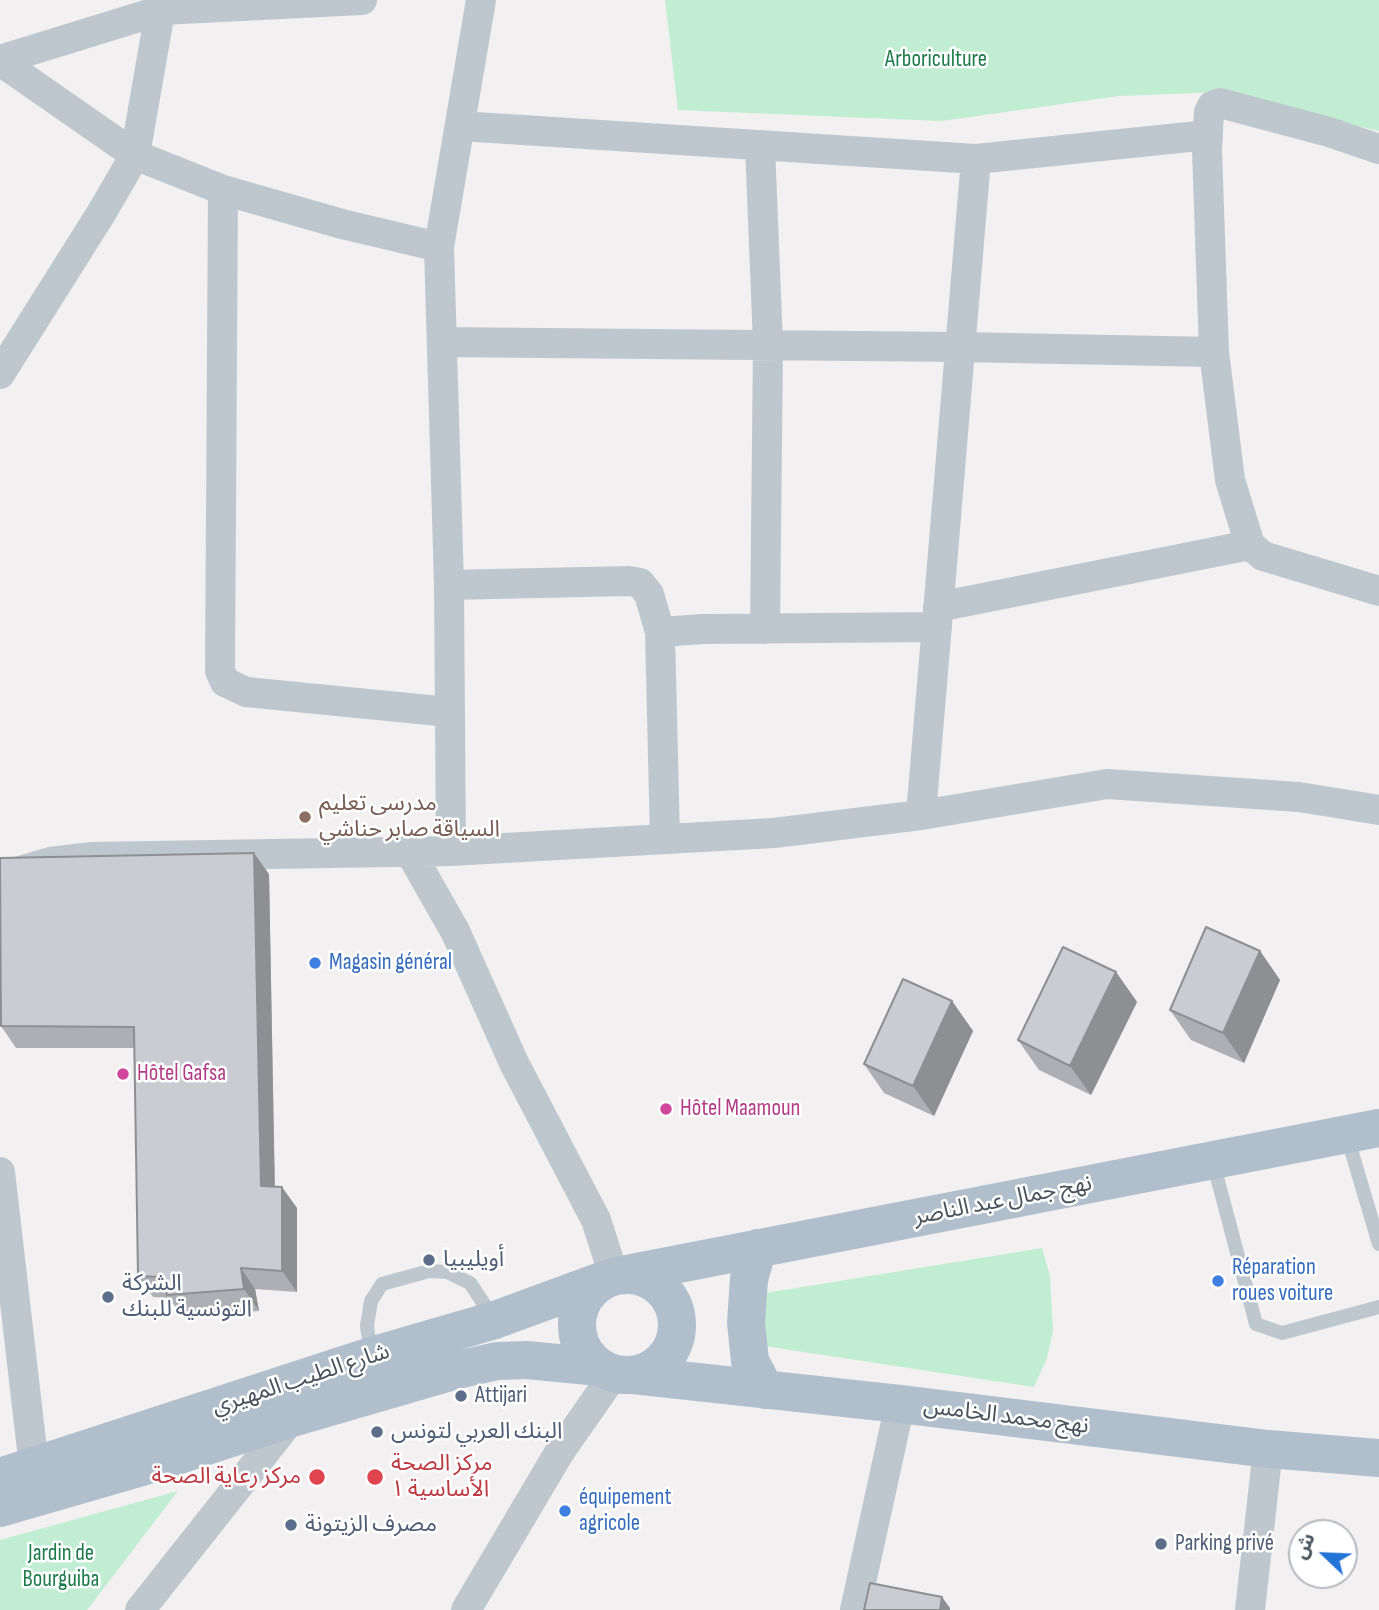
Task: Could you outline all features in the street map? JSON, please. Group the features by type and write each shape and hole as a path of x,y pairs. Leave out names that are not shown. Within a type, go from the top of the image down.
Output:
{"main road":[{"name":"نهج جمال عبد الناصر","path":"614,1277 1363,1131"},
{"path":"758,1248 749,1279 746,1323 750,1361 765,1390"},
{"name":"شارع الطيب المهيري","path":"17,1472 371,1356 495,1320 614,1277"},
{"path":"614,1277 646,1278 660,1286 671,1299 677,1315 673,1348 663,1361 649,1370 615,1372 587,1355 579,1340 577,1324 580,1307 588,1293 614,1277"},
{"name":"شارع الطيب المهيري","path":"0,1508 152,1464 292,1418 497,1361 527,1360 615,1372"},
{"name":"نهج محمد الخامس","path":"615,1372 1268,1449 1379,1458"}],"street":[{"path":"0,60 162,5 362,0"},
{"path":"451,851 449,585 439,247 481,0"},
{"path":"0,374 135,155 162,5"},
{"path":"0,60 135,155 223,190 342,224 439,247"},
{"path":"1379,149 1329,132 1220,103 1212,106 1209,112 1214,352 1230,480 1250,545 1263,556 1379,592"},
{"path":"460,126 976,159 1208,135"},
{"path":"760,145 768,345 765,629"},
{"path":"921,815 976,159"},
{"path":"223,190 220,671 225,682 246,692 449,712"},
{"path":"442,342 1214,352"},
{"path":"660,632 765,629 937,617 1250,545"},
{"path":"449,585 629,581 640,583 649,594 660,632 665,839"},
{"path":"0,877 50,862 92,857 451,851 774,833 921,815 1107,783 1299,797 1379,810"},
{"path":"410,852 455,932 514,1063 596,1220 614,1277"},
{"path":"0,1172 17,1472"},
{"path":"466,1610 559,1452 615,1372"},
{"path":"855,1610 900,1404"},
{"path":"140,1610 292,1418"},
{"path":"1250,1610 1268,1449"}],"lane":[{"path":"1363,1131 1379,1244"},
{"path":"1213,1160 1256,1324 1282,1333 1379,1307"},
{"path":"371,1356 367,1326 371,1301 382,1284 429,1271 447,1272 470,1283 495,1320"}],"green space":[{"name":"Arboriculture","path":"665,0 1379,0 1379,131 1221,92 1119,96 941,121 678,110"},
{"path":"1042,1248 1050,1276 1053,1331 1047,1358 1034,1387 744,1343 735,1298"},
{"name":"Jardin de Bourguiba","path":"178,1491 87,1610 0,1610 0,1540"}],"building":[{"path":"254,853 261,1186 282,1187 282,1271 241,1268 244,1289 167,1295 160,1277 138,1276 134,1027 1,1026 0,858"},
{"path":"1206,927 1260,951 1223,1033 1170,1010"},
{"path":"1063,947 1116,972 1070,1066 1018,1040"},
{"path":"903,979 952,1001 913,1086 864,1064"},
{"path":"870,1583 942,1597 940,1610 864,1610"}],"place":[{"name":"مدرسى تعليم السياقة صابر حناشي","path":"305,817"},
{"name":"Magasin général","path":"315,963"},
{"name":"Hôtel Gafsa","path":"123,1074"},
{"name":"Hôtel Maamoun","path":"666,1109"},
{"name":"أويليبيا","path":"429,1260"},
{"name":"Réparation roues voiture","path":"1218,1281"},
{"name":"الشركة التونسية للبنك","path":"108,1297"},
{"name":"Attijari","path":"461,1396"},
{"name":"البنك العربي لتونس","path":"377,1432"},
{"name":"مركز رعاية الصحة","path":"317,1477"},
{"name":"مركز الصحة الأساسية ١","path":"375,1477"},
{"name":"équipement agricole","path":"565,1511"},
{"name":"مصرف الزيتونة","path":"291,1525"},
{"name":"Parking privé","path":"1161,1544"}]}
